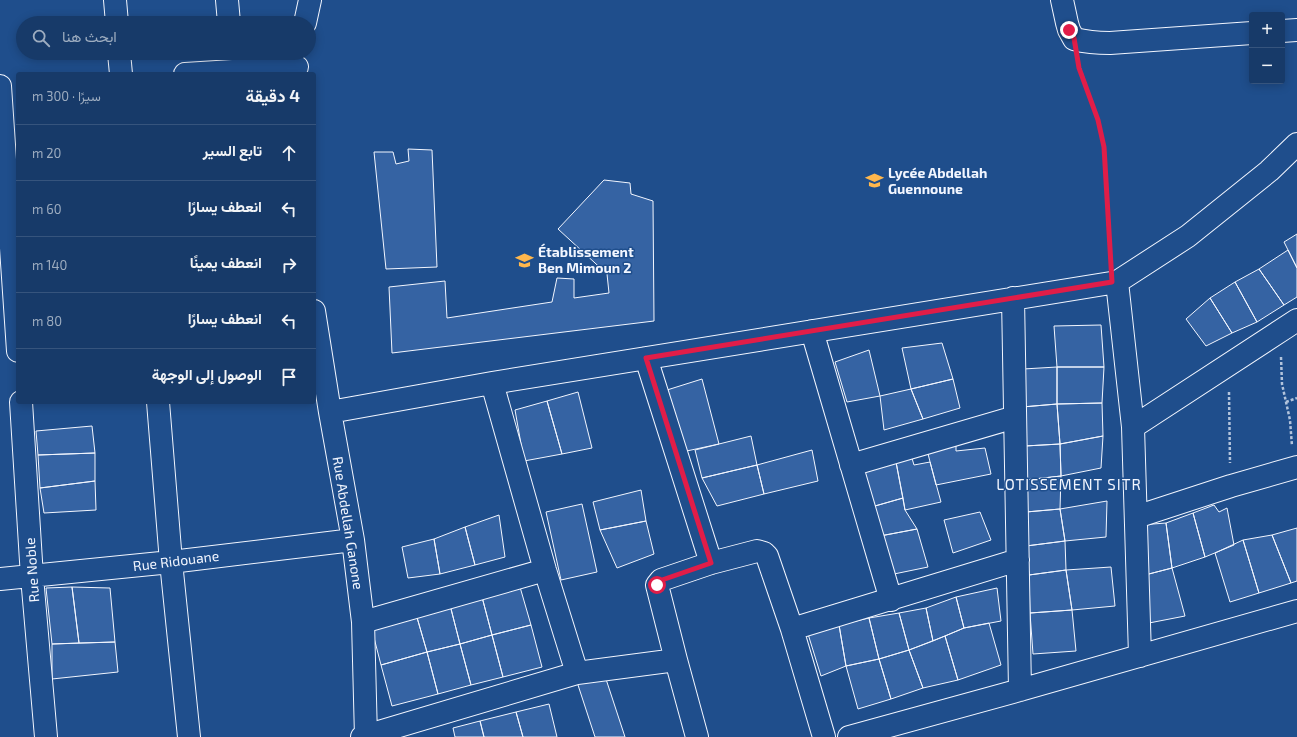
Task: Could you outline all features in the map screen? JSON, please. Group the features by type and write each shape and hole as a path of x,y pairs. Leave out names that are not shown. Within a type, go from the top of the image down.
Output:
{"street":[{"path":"115,0 116,16"},
{"path":"227,0 228,16"},
{"path":"307,16 310,0"},
{"path":"1062,0 1069,30 1074,38 1082,41 1098,43 1249,33"},
{"path":"1285,31 1297,30"},
{"path":"120,60 121,72"},
{"path":"193,72 232,62 298,65"},
{"path":"0,86 9,194 16,317"},
{"path":"330,412 492,383 1114,282 1188,236 1269,171 1297,144"},
{"path":"1114,282 1133,427 1140,656"},
{"path":"1013,298 1020,690"},
{"name":"Rue Abdellah Ganone","path":"316,324 352,540 363,622 365,737"},
{"path":"1133,427 1289,325"},
{"path":"812,331 891,600"},
{"path":"646,358 711,563"},
{"path":"492,383 545,570 577,673"},
{"name":"Rue Noble","path":"21,404 32,577 46,737"},
{"path":"158,404 171,562 189,737"},
{"path":"851,465 1015,417"},
{"path":"1136,517 1295,467"},
{"name":"Rue Ridouane","path":"0,579 171,562 352,540"},
{"path":"697,737 657,585 662,580 711,563 757,551 764,553 767,556 792,629 824,737"},
{"path":"792,629 1018,560"},
{"path":"363,622 545,570"},
{"path":"849,737 1297,611"},
{"path":"365,737 577,673 676,660"}],"path":[{"path":"1074,38 1079,68 1098,120 1104,147 1114,282"},
{"path":"1289,325 1282,384 1290,420 1295,467"},
{"path":"1228,365 1231,486"},
{"path":"1286,402 1297,398"}],"building":[{"path":"408,149 432,150 437,267 386,269 374,152 393,152 396,164 409,161"},
{"path":"604,180 630,183 631,194 653,201 654,321 392,353 389,287 445,281 447,318 552,302 557,278 574,279 574,298 609,293 607,274 558,229"},
{"path":"1297,234 1297,268 1284,242"},
{"path":"1288,250 1297,268 1297,297 1284,305 1259,269"},
{"path":"1259,269 1284,305 1257,322 1235,282"},
{"path":"1235,282 1257,322 1232,333 1210,298"},
{"path":"1210,298 1232,333 1206,346 1186,319"},
{"path":"1101,325 1104,367 1057,367 1054,326"},
{"path":"942,343 953,379 911,389 902,348"},
{"path":"869,350 880,396 847,402 835,362"},
{"path":"1057,367 1057,404 1022,407 1023,369"},
{"path":"1057,367 1104,367 1102,403 1057,404"},
{"path":"702,379 719,444 682,452 667,390"},
{"path":"953,379 960,408 923,419 911,389"},
{"path":"911,389 923,419 884,430 880,396"},
{"path":"578,392 592,448 562,454 547,401"},
{"path":"547,401 562,454 524,461 515,410"},
{"path":"1102,403 1103,436 1060,444 1057,404"},
{"path":"1057,404 1060,444 1025,446 1022,407"},
{"path":"92,426 95,453 38,455 36,431"},
{"path":"751,436 757,465 702,478 695,450"},
{"path":"1103,436 1101,468 1061,476 1060,444"},
{"path":"956,442 956,451 985,448 991,474 936,485 927,450"},
{"path":"1060,444 1061,476 1025,480 1025,446"},
{"path":"812,450 818,481 764,494 757,465"},
{"path":"95,453 95,481 40,488 38,455"},
{"path":"911,455 914,465 930,462 941,502 905,510 896,462"},
{"path":"896,462 903,498 875,506 862,472"},
{"path":"757,465 764,494 717,506 702,478"},
{"path":"1061,476 1060,509 1026,512 1025,480"},
{"path":"95,481 96,510 44,513 40,488"},
{"path":"641,490 646,521 600,530 593,502"},
{"path":"903,498 905,510 917,529 880,536 875,506"},
{"path":"1107,501 1106,537 1065,541 1060,509"},
{"path":"582,504 597,572 561,580 546,512"},
{"path":"1214,505 1219,512 1227,508 1234,545 1205,557 1193,513"},
{"path":"1060,509 1065,541 1026,546 1026,512"},
{"path":"980,512 991,540 953,553 944,520"},
{"path":"1193,513 1205,557 1172,568 1166,523"},
{"path":"499,515 505,557 475,565 465,527"},
{"path":"646,521 654,554 617,568 600,530"},
{"path":"1166,523 1172,568 1145,575 1140,525"},
{"path":"465,527 475,565 440,574 434,539"},
{"path":"1297,528 1297,581 1291,583 1272,535"},
{"path":"917,529 928,567 894,574 880,536"},
{"path":"1272,535 1291,583 1259,593 1243,540"},
{"path":"434,539 440,574 408,578 402,547"},
{"path":"1243,540 1259,593 1230,602 1215,553"},
{"path":"1065,541 1066,570 1029,575 1026,546"},
{"path":"1111,567 1115,606 1072,610 1066,570"},
{"path":"1172,568 1185,616 1149,623 1145,575"},
{"path":"1066,570 1072,610 1030,613 1029,575"},
{"path":"72,587 110,588 115,642 79,643"},
{"path":"72,587 79,643 52,644 46,588"},
{"path":"520,587 531,625 492,635 482,597"},
{"path":"997,588 1001,621 964,628 956,597"},
{"path":"482,597 492,635 460,644 450,605"},
{"path":"956,597 964,628 933,641 926,608"},
{"path":"450,605 460,644 427,652 416,614"},
{"path":"926,608 933,641 909,650 899,613"},
{"path":"1072,610 1076,651 1033,654 1030,613"},
{"path":"899,613 909,650 879,659 869,618"},
{"path":"416,614 427,652 381,665 371,626"},
{"path":"869,618 879,659 846,666 839,625"},
{"path":"989,623 1001,665 958,680 945,636 964,628"},
{"path":"531,625 542,667 503,677 492,635"},
{"path":"839,625 846,666 821,676 808,634"},
{"path":"492,635 503,677 471,685 460,644"},
{"path":"945,636 958,680 923,688 909,650"},
{"path":"115,642 118,672 52,679 52,644"},
{"path":"460,644 471,685 438,694 427,652"},
{"path":"909,650 923,688 891,699 879,659"},
{"path":"427,652 438,694 392,706 381,665"},
{"path":"879,659 891,699 858,709 846,666"},
{"path":"604,673 625,737 595,737 577,682"},
{"path":"549,704 557,737 523,737 516,712"},
{"path":"516,712 523,737 484,737 480,721"},
{"path":"480,721 484,737 455,737 453,728"}],"place":[{"name":"Lycée Abdellah Guennoune","path":"875,181"},
{"name":"Établissement Ben Mimoun 2","path":"525,260"}],"district":[{"name":"LOTISSEMENT SITR","path":"1069,485"}],"route":[{"path":"657,585 662,580 711,563 646,358 1112,282 1104,147 1098,120 1079,68 1075,53 1074,38 1069,30"}]}
